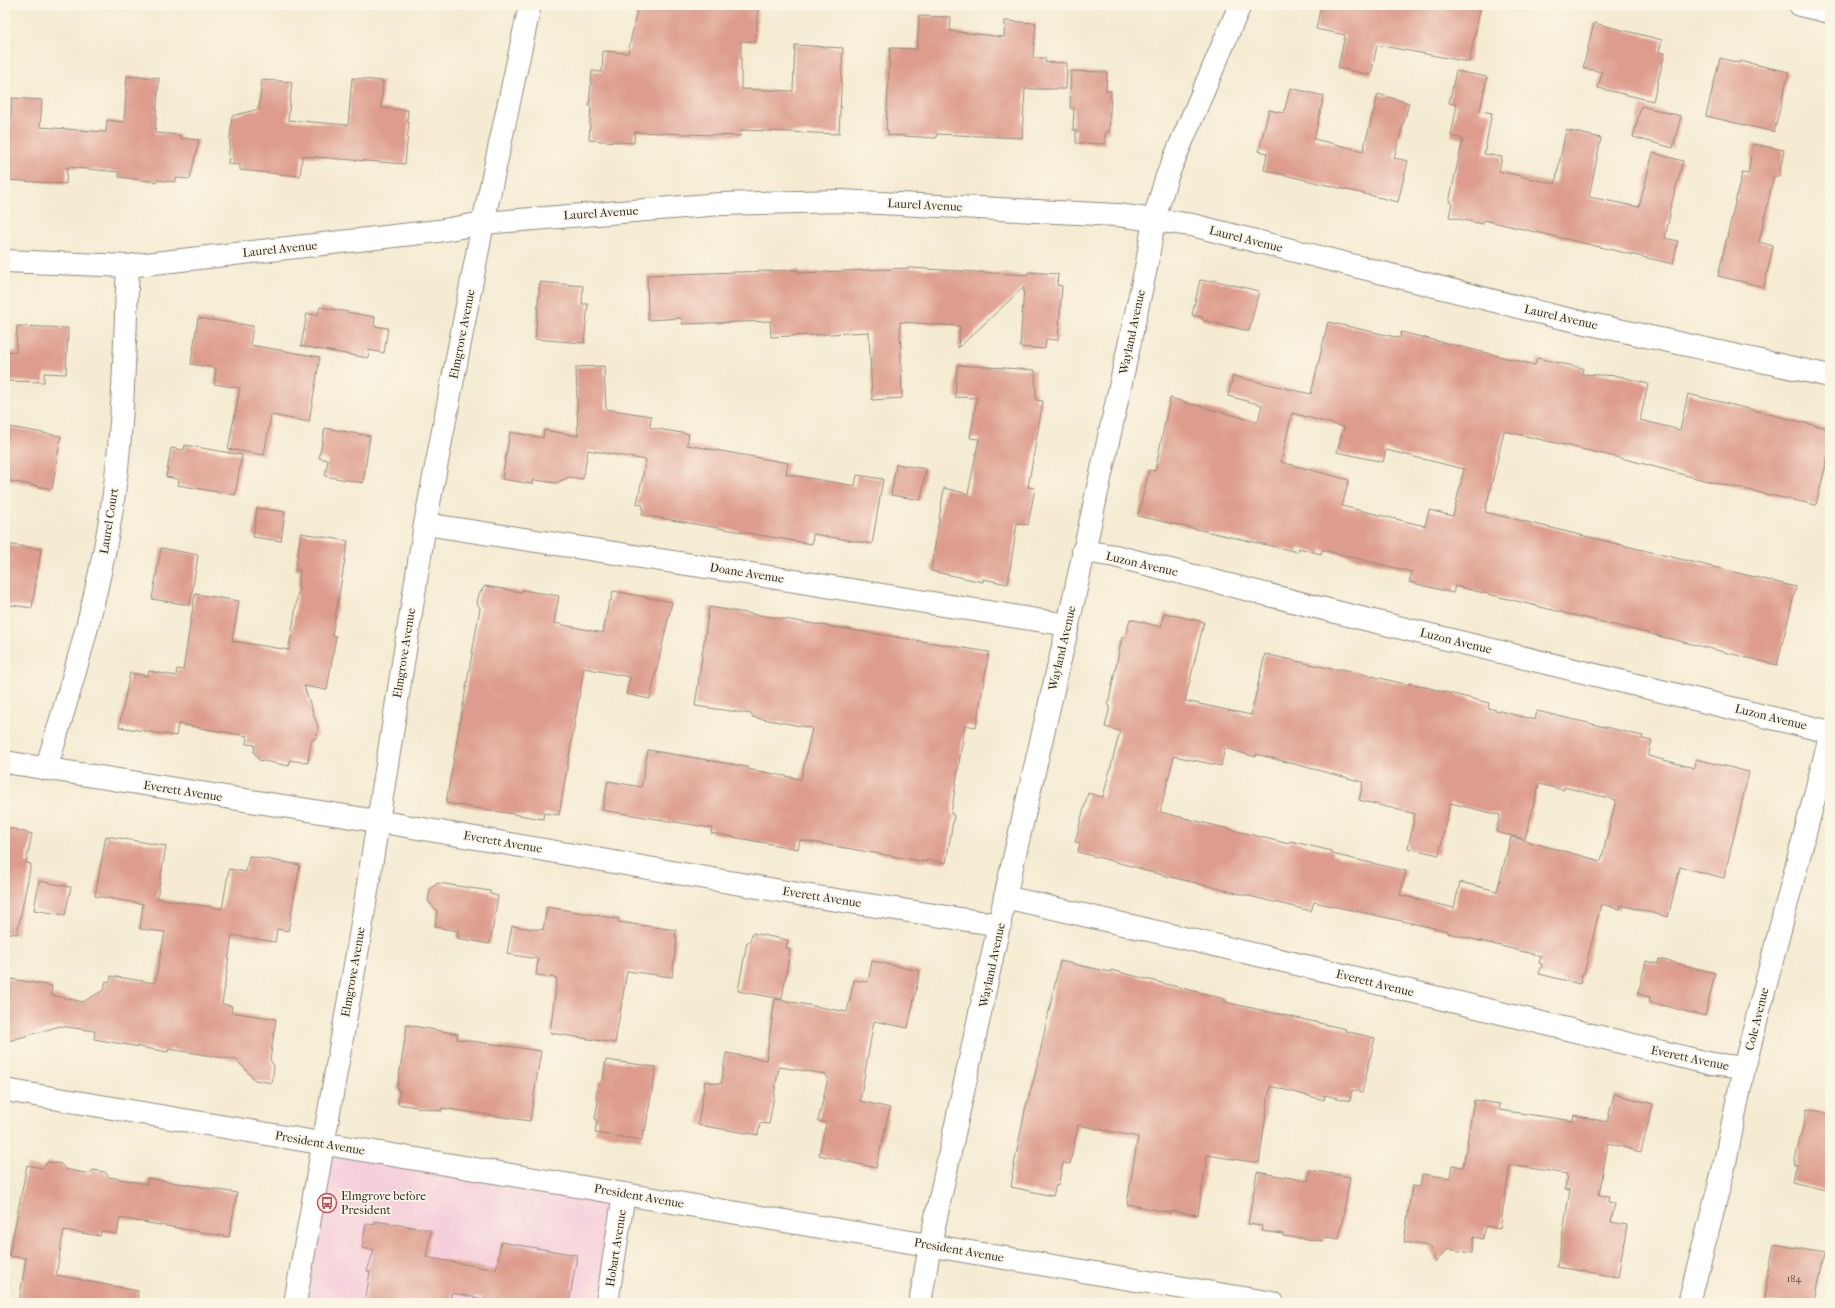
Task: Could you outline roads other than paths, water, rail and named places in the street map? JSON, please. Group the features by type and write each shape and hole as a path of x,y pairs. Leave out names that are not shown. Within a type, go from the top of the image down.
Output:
{"street":[{"name":"Elmgrove Avenue","path":"295,1303 358,948 425,524 483,223 530,5"},
{"name":"Wayland Avenue","path":"920,1303 930,1245 1005,897 1068,625 1147,263 1154,219 1167,176 1240,5"},
{"path":"1800,5 1830,12"},
{"name":"Laurel Avenue","path":"5,261 128,266 438,232 483,223 721,204 840,201 1117,215 1192,225 1554,316 1830,376"},
{"name":"Laurel Court","path":"46,769 88,626 110,519 120,444 128,266"},
{"name":"Doane Avenue","path":"425,524 758,575 1068,625"},
{"name":"Luzon Avenue","path":"1083,551 1115,556 1340,613 1830,732"},
{"name":"Cole Avenue","path":"1689,1303 1724,1168 1744,1068 1830,737"},
{"name":"Everett Avenue","path":"5,762 377,821 804,895 1000,925"},
{"name":"Everett Avenue","path":"1005,897 1322,970 1712,1064 1744,1068"},
{"name":"President Avenue","path":"5,1090 1273,1303"},
{"name":"Hobart Avenue","path":"607,1303 624,1194"}],"place":[{"name":"Elmgrove before President","path":"327,1203"}]}
